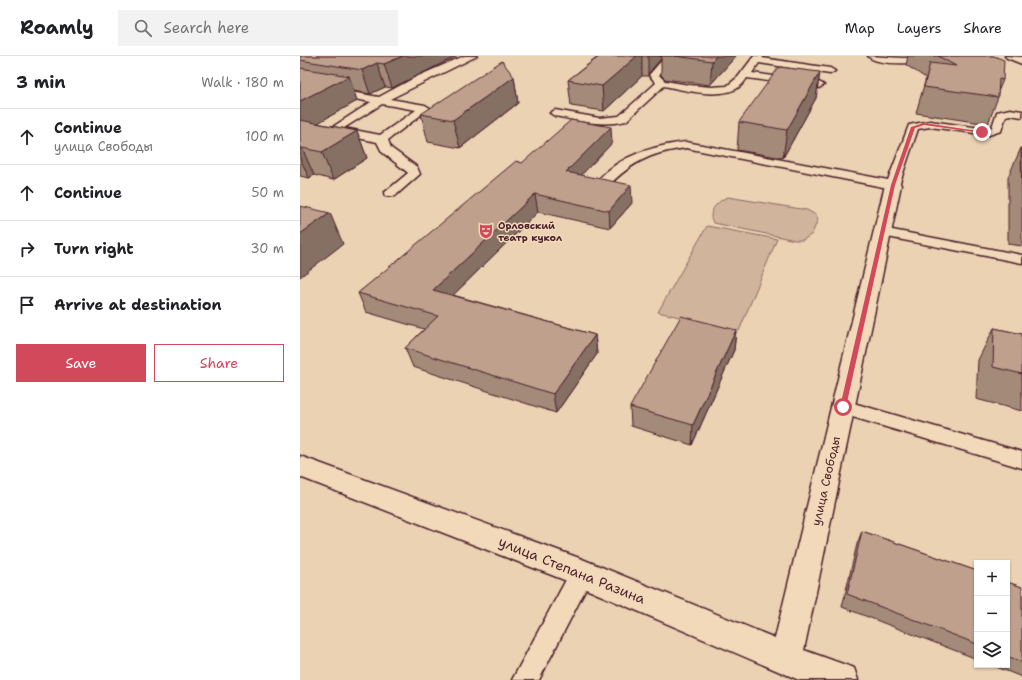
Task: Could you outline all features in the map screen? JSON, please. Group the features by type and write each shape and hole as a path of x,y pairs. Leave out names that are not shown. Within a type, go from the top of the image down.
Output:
{"street":[{"path":"874,56 904,61 954,56"},
{"path":"1011,56 1022,61"},
{"name":"улица Свободы","path":"786,659 893,185"},
{"name":"улица Степана Разина","path":"300,466 582,573 786,659 842,680"}],"lane":[{"path":"300,86 381,100 425,108 382,139 334,130 381,100 422,78 472,56"},
{"path":"665,56 668,59 654,75 662,83 702,89 718,90 735,86 757,58 830,71"},
{"path":"744,75 819,85"},
{"path":"555,113 598,121 622,119 662,83"},
{"path":"597,189 616,170 628,162 659,150 686,145 893,185 913,127 930,124 989,132 996,129 1001,114 1010,112 1022,114"},
{"path":"382,139 386,150 413,170 414,174 390,193"},
{"path":"882,232 1022,259"},
{"path":"843,407 1022,460"},
{"path":"525,680 582,573"}],"shaded area":[{"path":"728,197 807,210 816,215 818,219 812,234 803,240 795,240 714,223 711,216 714,208 720,201"},
{"path":"707,226 777,239 739,331 658,312"}],"building":[{"path":"300,56 403,56 384,64 377,63 362,70 300,60"},
{"path":"600,56 637,56 602,86 568,80"},
{"path":"674,56 716,56 712,61"},
{"path":"938,56 994,56 1004,60 1003,80 999,79 998,97 924,87 930,63 956,66"},
{"path":"502,61 514,77 453,120 421,114"},
{"path":"779,67 820,72 787,130 739,122"},
{"path":"300,68 349,76 300,101"},
{"path":"300,120 357,131 322,152 302,148 300,149"},
{"path":"571,120 611,127 566,172 631,185 609,211 535,194 433,290 595,335 553,394 405,348 438,316 358,293 516,161 522,163"},
{"path":"1021,148 1022,148 1022,204"},
{"path":"300,206 330,213 300,234"},
{"path":"681,316 736,330 693,425 630,407"},
{"path":"994,328 1022,334 1022,374 993,367"},
{"path":"862,531 974,570 974,643 847,594"},
{"path":"1010,583 1022,587 1022,662 1010,657"}],"place":[{"name":"Орловский театр кукол","path":"486,231"}],"route":[{"path":"843,407 893,185 913,127 930,124 982,132"}]}
